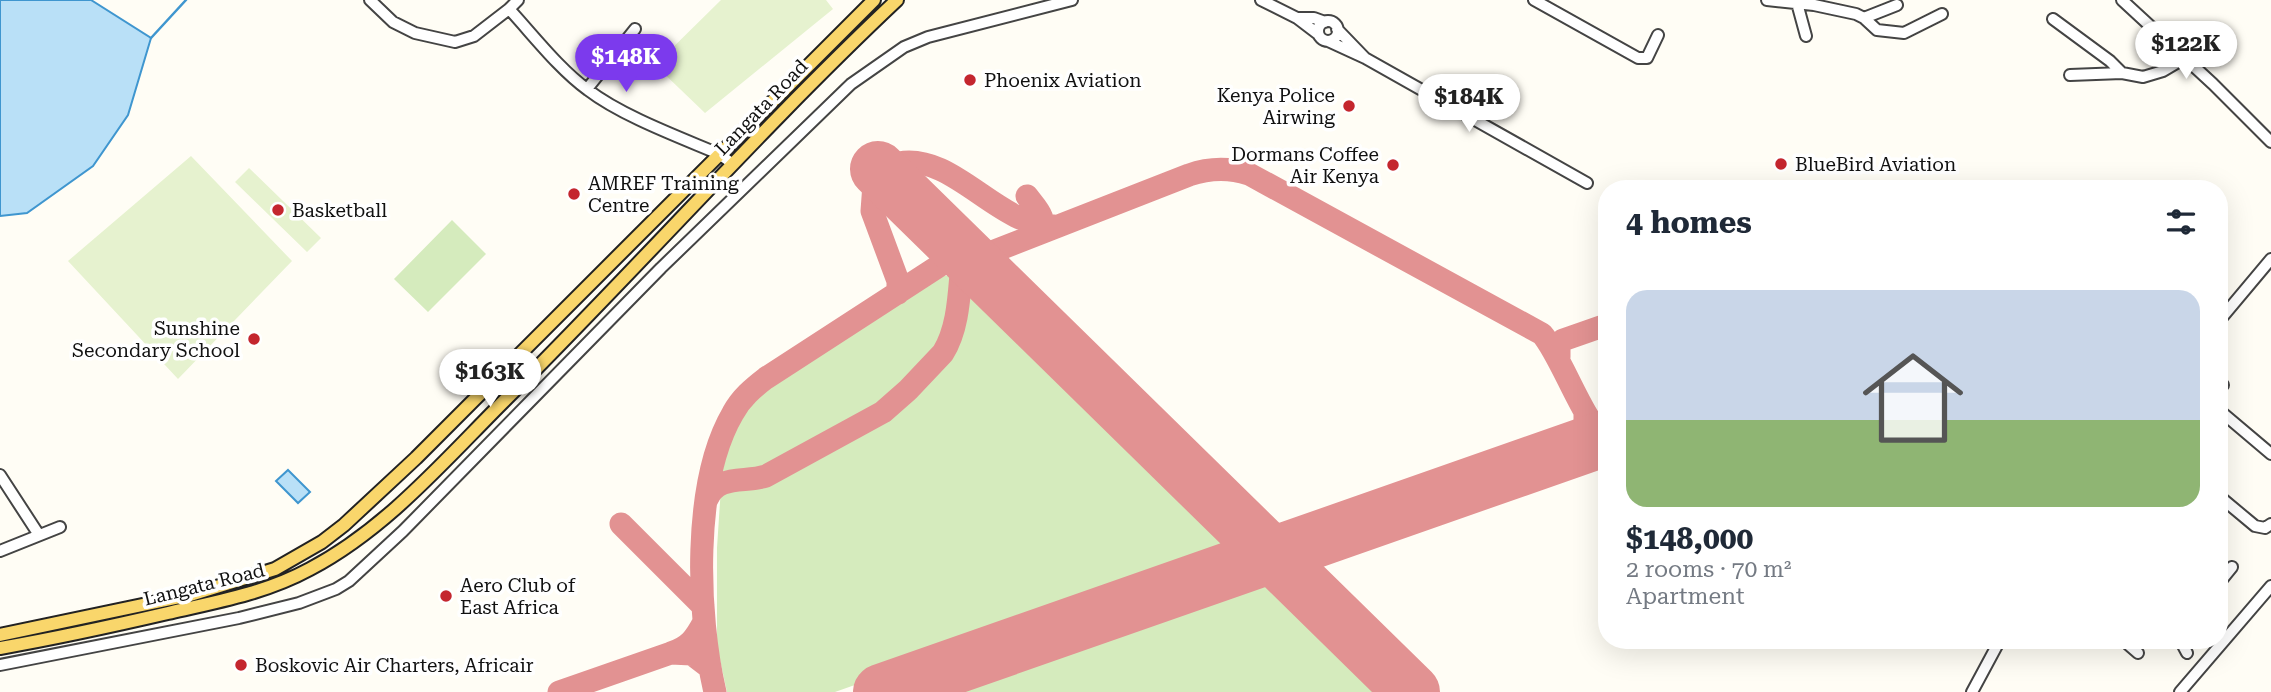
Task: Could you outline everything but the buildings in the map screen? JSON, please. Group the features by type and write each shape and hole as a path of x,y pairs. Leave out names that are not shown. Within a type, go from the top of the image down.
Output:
{"main road":[{"name":"Langata Road","path":"0,635 228,585 275,569 322,542 355,517 416,458 874,0"},
{"name":"Langata Road","path":"0,648 243,597 280,584 338,553 395,510 544,361 824,68 897,0"}],"street":[{"path":"370,0 393,22 415,33 455,42 474,36 518,0"},
{"path":"0,665 239,618 299,603 349,581 403,531 661,268 851,84 904,47 928,37 1072,0"},
{"path":"1261,0 1587,183"},
{"path":"1534,0 1638,58 1647,58 1658,35"},
{"path":"1768,0 1824,7 1864,18 1877,30 1904,33 1942,14"},
{"path":"2122,0 2271,142"},
{"path":"1797,3 1806,36"},
{"path":"1864,18 1897,5"},
{"path":"509,9 539,43 587,89 608,103 719,154 733,164"},
{"path":"1297,18 1331,22 1365,58"},
{"path":"2053,19 2122,73"},
{"path":"1323,37 1320,25 1325,22"},
{"path":"587,89 635,29"},
{"path":"1323,37 1334,38 1337,29"},
{"path":"2070,75 2152,75 2185,58"},
{"path":"2228,310 2271,259"},
{"path":"2228,418 2271,454"},
{"path":"0,475 39,535"},
{"path":"2228,504 2255,526 2265,528 2271,524"},
{"path":"0,551 60,527"},
{"path":"2228,572 2232,567"},
{"path":"2228,636 2271,586"},
{"path":"1972,692 1995,649"},
{"path":"2133,649 2138,653"},
{"path":"2185,649 2187,653"},
{"path":"2180,692 2217,649"}],"green space":[{"path":"721,0 826,0 833,9 705,113 655,65"},
{"path":"191,156 292,261 178,379 68,261"},
{"name":"Basketball","path":"249,168 321,238 307,252 235,182"},
{"path":"452,220 486,254 428,312 394,279"},
{"path":"955,275 964,280 1224,540 1227,547 1225,554 835,692 727,692 717,646 717,548 722,472 731,439 743,416 757,397 920,288 941,276"},
{"path":"1265,582 1381,692 936,692"}],"water":[{"path":"0,0 91,0 151,38 128,115 93,166 27,213 0,216"},
{"path":"288,470 310,492 298,503 276,481"}],"waterway":[{"path":"151,38 186,0"}],"taxiway":[{"path":"899,163 919,163 939,169 1014,215 1034,223 1054,226"},
{"path":"990,279 986,261 992,252 1189,175 1219,169 1234,170 1249,174 1542,334 1598,431"},
{"path":"874,184 872,211 898,281 898,293"},
{"path":"1027,196 1042,219 1037,233"},
{"path":"715,692 704,626 702,550 710,475 720,442 736,408 766,378 948,260 962,263 990,279"},
{"path":"707,499 712,491 725,483 766,476 883,412 908,390 943,353 948,343 957,309 962,263"},
{"path":"1559,357 1559,344 1563,340 1598,328"},
{"path":"1574,450 1585,432 1585,412"},
{"path":"621,524 703,606"},
{"path":"704,622 691,642 671,653 692,654 709,667"},
{"path":"559,692 671,653"}],"runway":[{"path":"878,169 1412,692"},
{"path":"881,692 1598,441"}],"place":[{"name":"Phoenix Aviation","path":"970,80"},
{"name":"Kenya Police Airwing","path":"1349,106"},
{"name":"BlueBird Aviation","path":"1781,164"},
{"name":"Dormans Coffee Air Kenya","path":"1393,165"},
{"name":"AMREF Training Centre","path":"574,194"},
{"name":"Basketball","path":"278,210"},
{"name":"Sunshine Secondary School","path":"254,339"},
{"name":"Aero Club of East Africa","path":"446,596"},
{"name":"Boskovic Air Charters, Africair","path":"241,665"}]}
